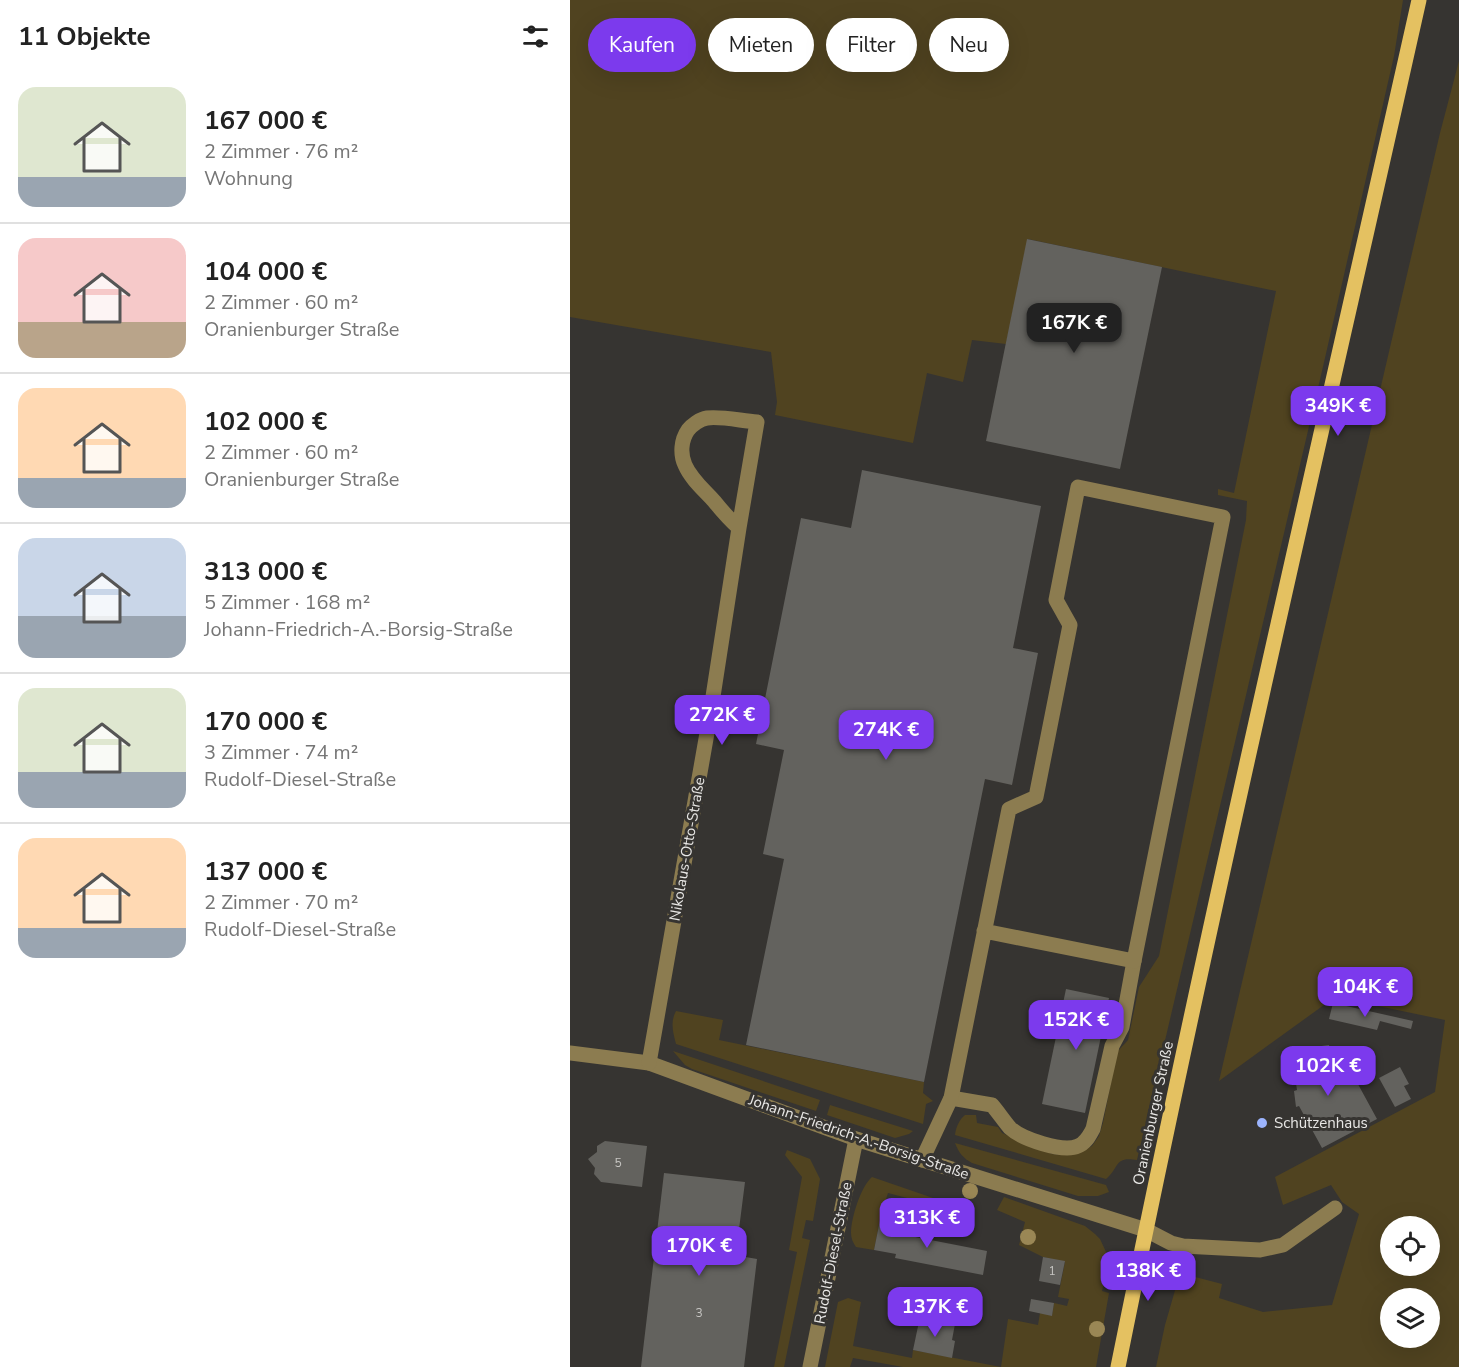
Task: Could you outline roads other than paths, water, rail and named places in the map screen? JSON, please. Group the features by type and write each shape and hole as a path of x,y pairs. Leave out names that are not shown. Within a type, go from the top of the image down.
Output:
{"main road":[{"name":"Oranienburger Straße","path":"1118,1367 1225,867 1419,0"}],"street":[{"name":"Nikolaus-Otto-Straße","path":"649,1063 708,727 758,422 705,418 692,426 682,439 685,465 699,486 739,528"},
{"path":"922,1160 951,1098 1008,809 1036,797 1070,625 1056,600 1078,487 1223,517 1122,1027 1112,1046 1093,1129 1087,1140 1078,1146 1066,1149 1030,1140 1010,1127 992,1105 951,1098"},
{"path":"984,931 1134,961"},
{"name":"Johann-Friedrich-A.-Borsig-Straße","path":"570,1053 649,1063 856,1139 1146,1230 1171,1243 1183,1246 1260,1250 1283,1245 1335,1208"},
{"name":"Rudolf-Diesel-Straße","path":"810,1367 856,1139"}],"place":[{"name":"Schützenhaus","path":"1262,1123"}]}
